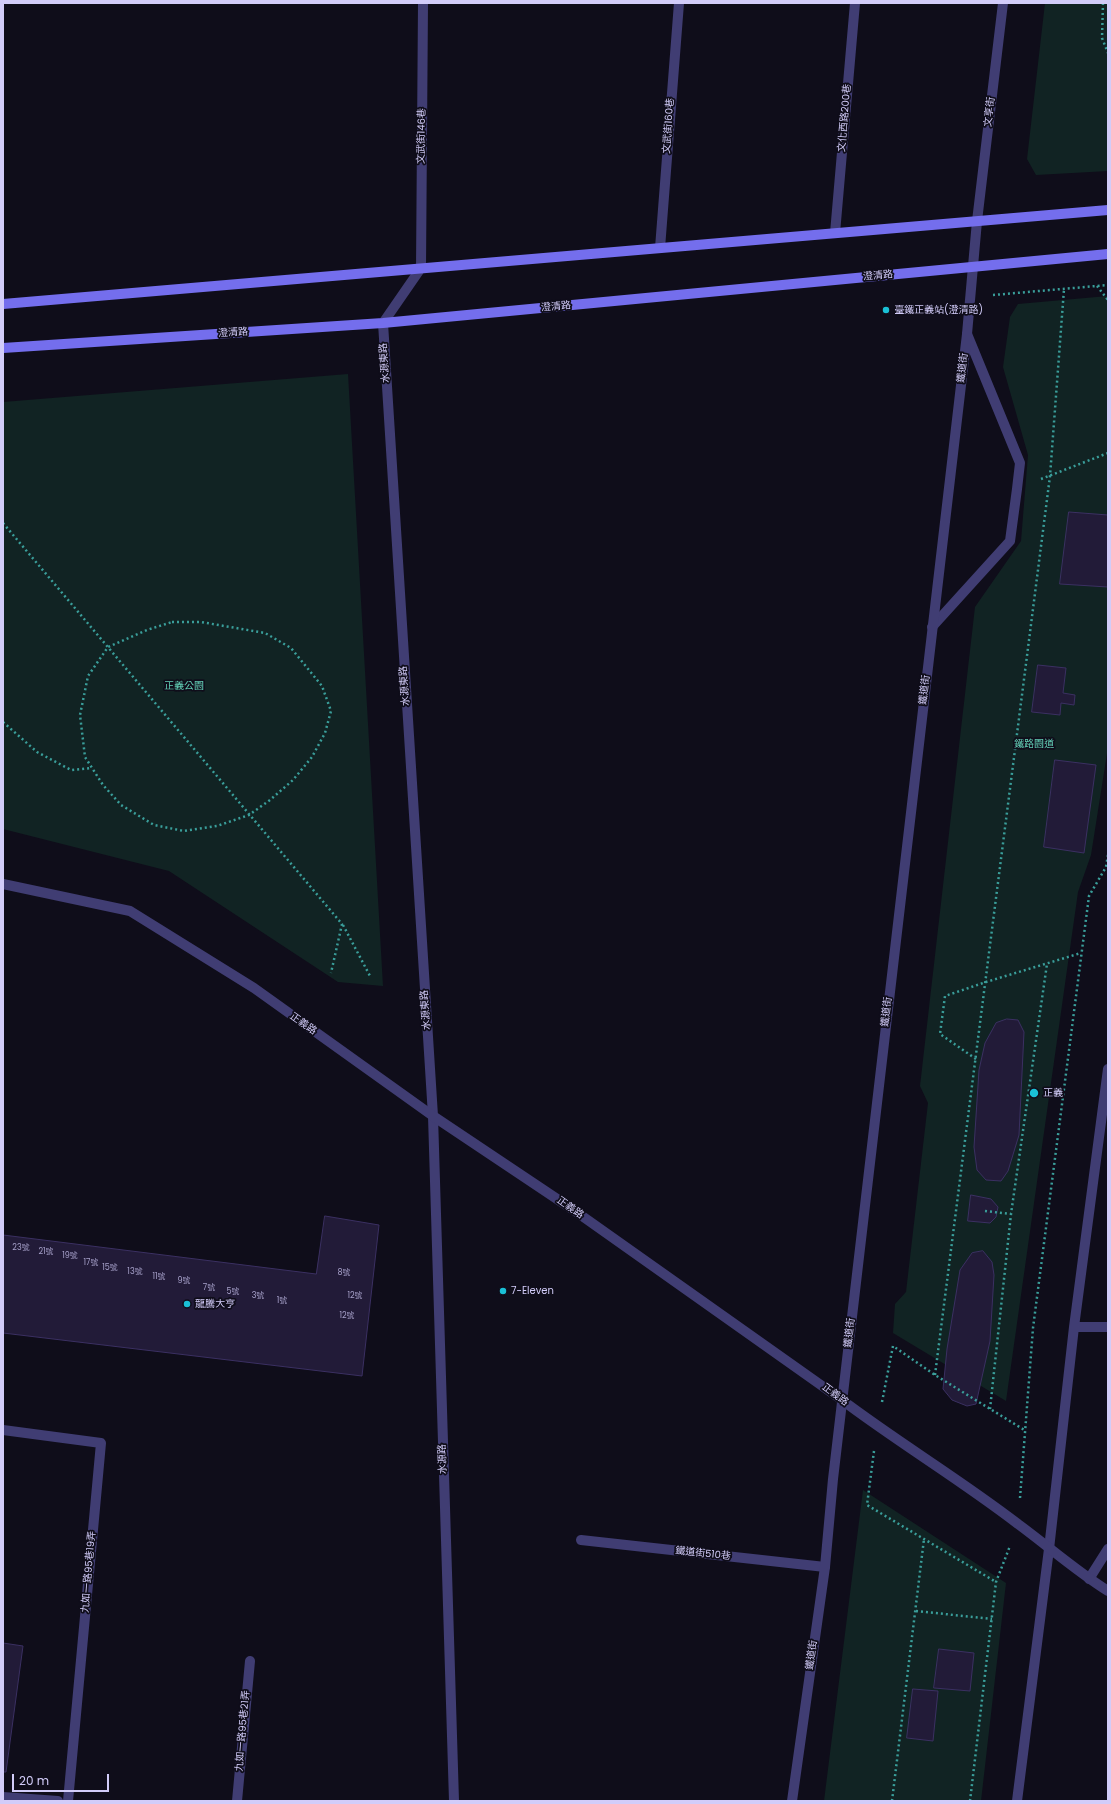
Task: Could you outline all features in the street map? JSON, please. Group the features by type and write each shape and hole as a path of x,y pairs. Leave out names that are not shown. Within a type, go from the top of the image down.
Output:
{"main road":[{"path":"3,304 1108,210"},
{"name":"澄清路","path":"3,348 382,323 1108,254"}],"street":[{"name":"文武街146巷","path":"421,268 423,3"},
{"name":"文武街160巷","path":"660,248 679,3"},
{"name":"文化西路200巷","path":"835,233 855,3"},
{"name":"文享街","path":"978,221 1003,3"},
{"name":"鐵道街","path":"792,1801 825,1567 842,1400 967,334 978,221"},
{"path":"382,323 421,268"},
{"name":"水源東路","path":"382,323 433,1116"},
{"path":"932,628 1010,541 1017,489 1020,463 967,334"},
{"name":"正義路","path":"3,884 130,911 254,988 433,1116 575,1211 878,1426 1018,1523 1088,1579 1108,1592"},
{"path":"1017,1801 1049,1549 1074,1327 1108,1069"},
{"name":"水源路","path":"433,1116 454,1801"},
{"path":"1074,1327 1108,1327"},
{"name":"九如一路95巷19弄","path":"3,1430 102,1443 68,1801"},
{"name":"鐵道街510巷","path":"581,1540 825,1567"},
{"path":"1088,1579 1108,1549"},
{"name":"九如一路95巷21弄","path":"236,1801 250,1661"},
{"path":"3,1797 58,1801"}],"path":[{"path":"1103,3 1102,38 1108,53"},
{"path":"971,296 1108,285"},
{"path":"1098,286 1108,300"},
{"path":"935,1375 1050,476 1064,289"},
{"path":"1017,489 1108,453"},
{"path":"3,523 342,924 370,976"},
{"path":"172,622 201,622 265,633 291,648 322,686 331,711 325,733 312,757 292,780 270,800 249,815 217,826 184,831 154,825 121,805 103,785 85,757 80,715 88,676 108,647 147,630 172,622"},
{"path":"3,722 37,752 71,770 92,768"},
{"path":"893,1346 935,1375 1026,1431 1033,1328 1088,896 1106,867 1108,855"},
{"path":"331,973 342,924"},
{"path":"976,1059 940,1034 945,996 1081,953"},
{"path":"990,1409 1011,1214 1047,964"},
{"path":"985,1211 1011,1214"},
{"path":"867,1505 996,1582 970,1801"},
{"path":"892,1801 924,1539"},
{"path":"916,1611 992,1619"}],"green space":[{"path":"1045,3 1108,3 1108,171 1036,175 1027,159"},
{"name":"鐵路園道","path":"1108,296 1108,747 1091,855 1078,892 1006,1401 893,1333 895,1304 906,1292 928,1103 920,1086 975,607 1021,541 1028,455 1003,367 1010,317 1018,304"},
{"name":"正義公園","path":"348,374 383,986 338,982 169,871 3,829 3,402"},
{"path":"863,1490 1006,1583 981,1801 824,1801"}],"building":[{"path":"1069,512 1108,515 1108,587 1060,584"},
{"path":"1038,665 1066,668 1063,693 1075,695 1074,705 1061,703 1060,715 1032,712"},
{"path":"1055,760 1096,765 1084,853 1044,847"},
{"path":"1007,1019 1018,1020 1024,1032 1019,1135 1008,1171 1001,1181 986,1180 977,1170 974,1147 979,1070 985,1043 996,1023"},
{"path":"971,1195 991,1199 998,1207 996,1217 990,1223 968,1221"},
{"name":"龍騰大亨","path":"325,1216 379,1225 362,1376 3,1333 3,1235 316,1274"},
{"path":"983,1251 992,1262 994,1275 990,1341 976,1404 967,1406 952,1400 943,1389 947,1349 960,1270 972,1253"},
{"path":"3,1643 23,1646 6,1772 3,1772"},
{"path":"939,1649 974,1653 970,1691 934,1688"},
{"path":"913,1689 938,1691 933,1741 907,1738"}],"place":[{"name":"臺鐵正義站(澄清路)","path":"886,310"},
{"name":"正義","path":"1034,1093"},
{"name":"7-Eleven","path":"503,1291"},
{"name":"龍騰大亨","path":"187,1304"}]}
